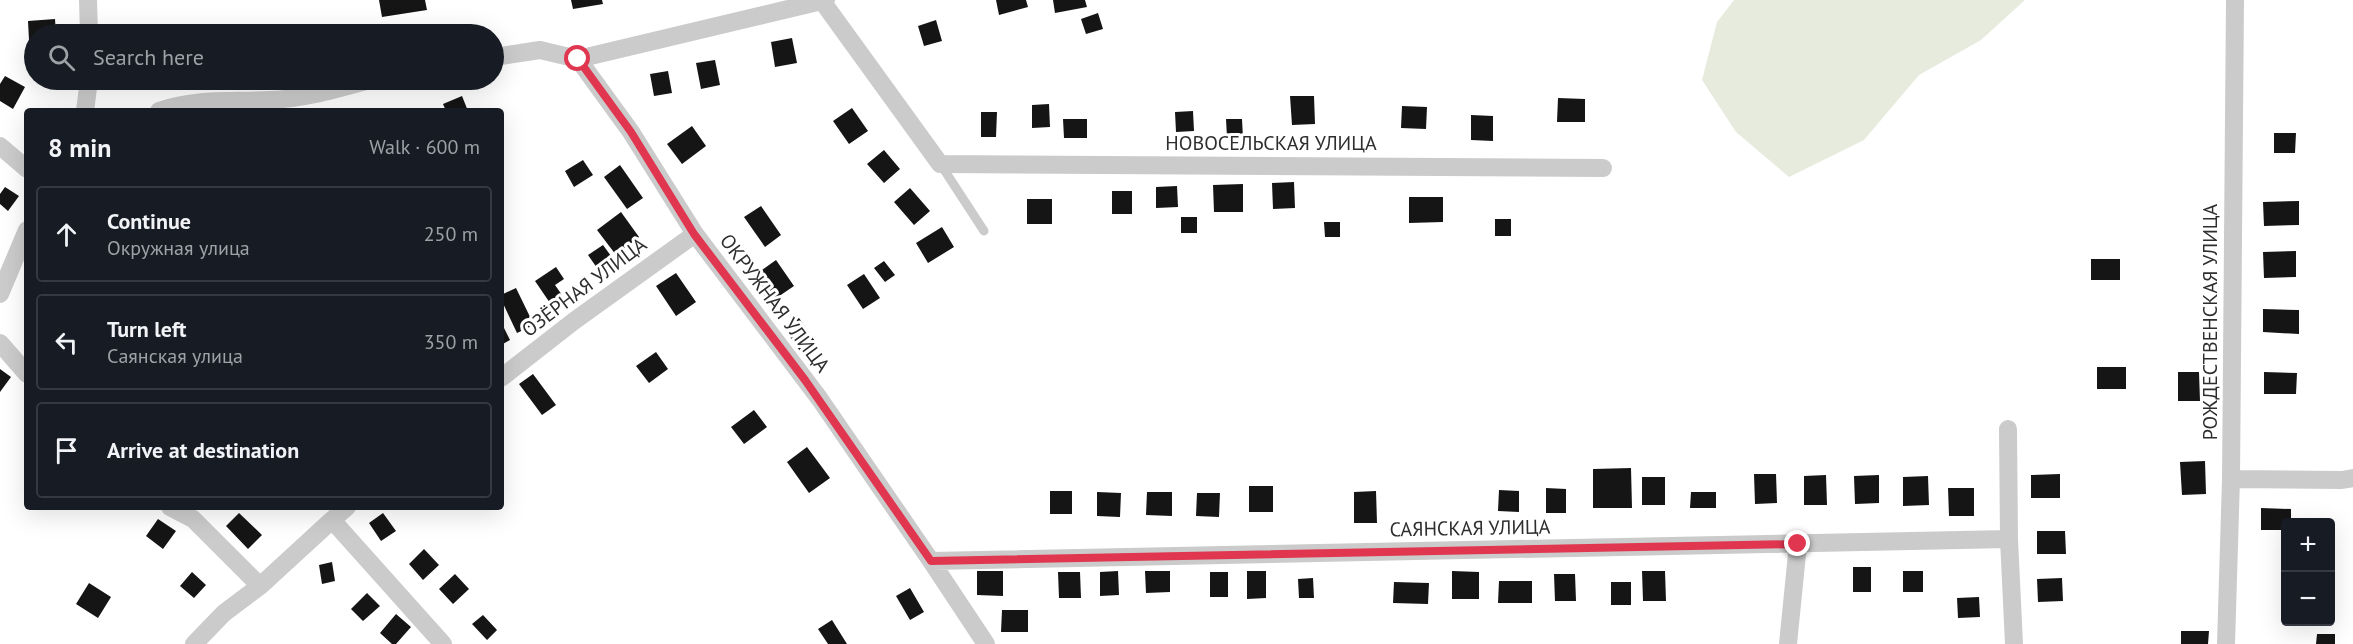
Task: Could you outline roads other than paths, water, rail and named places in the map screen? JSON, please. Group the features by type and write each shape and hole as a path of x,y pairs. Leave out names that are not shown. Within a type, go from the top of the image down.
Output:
{"street":[{"path":"88,0 89,24"},
{"path":"504,55 540,50 578,59 824,0 940,164"},
{"name":"РОЖДЕСТВЕНСКАЯ УЛИЦА","path":"2226,644 2231,479 2235,0"},
{"name":"ОКРУЖНАЯ УЛИЦА","path":"578,59 631,132 694,234 812,389 986,644"},
{"path":"86,108 88,90"},
{"path":"172,108 206,100 272,100 335,90"},
{"path":"0,146 24,166"},
{"name":"НОВОСЕЛЬСКАЯ УЛИЦА","path":"940,164 1603,168"},
{"name":"ОЗЁРНАЯ УЛИЦА","path":"504,376 574,321 694,234"},
{"path":"0,294 24,237"},
{"path":"0,343 24,371"},
{"path":"2008,429 2009,539 2014,644"},
{"path":"2231,479 2342,480 2353,478"},
{"path":"176,510 193,519 260,586"},
{"path":"194,644 224,613 260,586 344,510"},
{"path":"332,520 443,644"},
{"name":"САЯНСКАЯ УЛИЦА","path":"931,561 2009,539"},
{"path":"1788,644 1798,544"}],"lane":[{"path":"940,164 984,231"}]}
